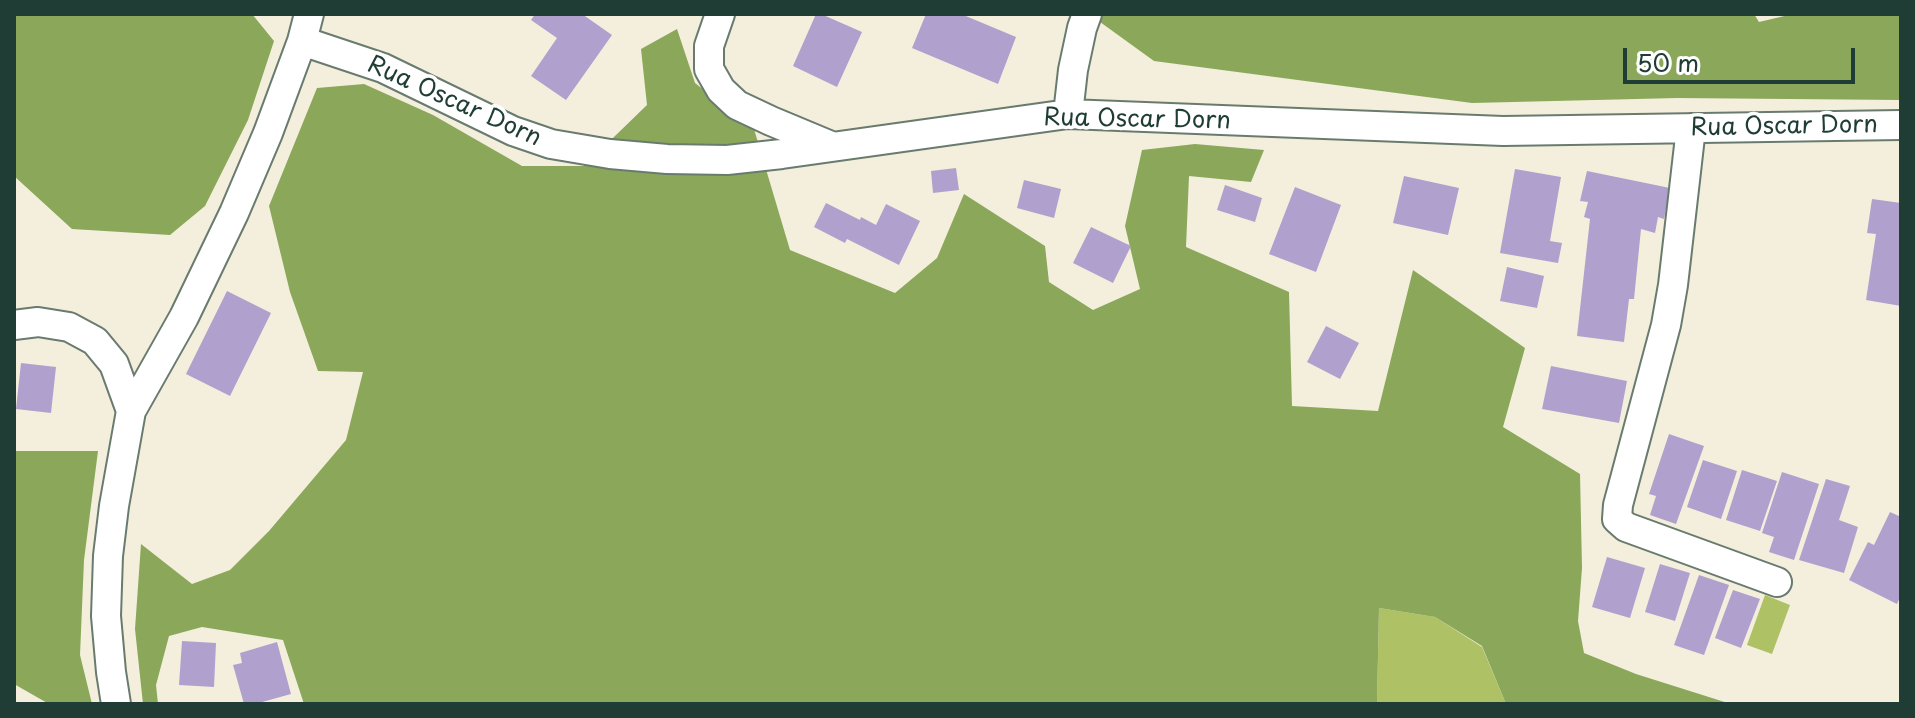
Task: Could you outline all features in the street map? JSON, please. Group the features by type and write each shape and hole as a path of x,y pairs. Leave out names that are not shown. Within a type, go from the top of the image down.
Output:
{"street":[{"path":"720,14 709,46 709,69 721,90 737,105 831,147"},
{"path":"1068,114 1073,70 1087,14"},
{"path":"116,704 106,616 108,556 131,411 184,317 234,213 268,133 305,27"},
{"name":"Rua Oscar Dorn","path":"305,27 513,131 551,144 667,159 727,160 1068,114 1503,131 1901,125"},
{"path":"1691,128 1666,325 1618,505 1617,519 1626,527 1777,582"},
{"path":"14,325 38,322 69,327 95,341 114,364 131,411"}],"green space":[{"path":"14,14 252,14 274,41 248,120 205,206 170,235 72,229 14,176"},
{"path":"1089,14 1754,14 1759,22 1793,14 1901,14 1901,100 1677,98 1472,103 1154,61"},
{"path":"677,29 695,83 754,129 790,250 895,293 937,258 964,194 1045,246 1049,282 1093,310 1140,289 1125,226 1142,150 1195,144 1264,150 1251,182 1189,176 1186,247 1289,292 1292,406 1378,411 1413,270 1525,348 1503,427 1580,474 1582,568 1578,621 1584,653 1636,674 1731,704 1506,704 1482,646 1435,617 1379,608 1377,704 304,704 283,640 202,627 169,636 156,685 158,704 143,704 135,629 141,544 192,584 230,570 269,531 346,440 363,372 318,371 290,292 269,206 317,88 364,84 433,115 522,166 584,166 647,105 641,49"},
{"path":"14,451 98,451 84,560 80,655 92,704 49,704 14,684"},
{"path":"1765,595 1790,605 1772,654 1747,645"},
{"path":"1379,608 1435,617 1482,647 1506,704 1377,704"}],"building":[{"path":"535,14 582,14 612,35 566,100 531,76 557,38 531,20"},
{"path":"816,14 862,32 837,87 793,66"},
{"path":"926,14 961,14 1016,37 998,84 912,48"},
{"path":"956,168 959,190 933,193 931,171"},
{"path":"1515,169 1561,177 1550,241 1562,243 1558,263 1500,253"},
{"path":"1587,171 1670,188 1664,219 1658,217 1655,233 1641,229 1634,299 1629,299 1624,342 1577,336 1590,219 1584,217 1588,202 1580,201"},
{"path":"1404,176 1459,188 1448,235 1393,223"},
{"path":"1024,180 1061,189 1054,218 1017,208"},
{"path":"1225,185 1262,198 1255,222 1217,210"},
{"path":"1295,187 1341,205 1316,272 1269,254"},
{"path":"1872,199 1901,203 1901,306 1866,300 1876,234 1867,233"},
{"path":"826,203 876,225 886,204 920,221 899,265 847,239 845,243 814,227"},
{"path":"1091,227 1131,246 1113,283 1073,263"},
{"path":"1507,267 1544,276 1537,308 1500,301"},
{"path":"227,291 271,313 230,396 186,374"},
{"path":"1326,326 1359,343 1340,379 1307,362"},
{"path":"21,363 56,367 51,413 16,409"},
{"path":"1551,366 1627,381 1619,423 1542,409"},
{"path":"1669,434 1704,446 1676,524 1650,515 1656,496 1649,494"},
{"path":"1703,460 1737,471 1721,519 1687,507"},
{"path":"1742,470 1777,481 1760,531 1726,520"},
{"path":"1782,472 1819,484 1794,560 1769,552 1774,537 1762,533"},
{"path":"1826,479 1850,486 1839,520 1858,527 1844,573 1799,560"},
{"path":"1890,512 1901,517 1901,595 1897,604 1849,580 1868,542 1874,545"},
{"path":"1607,557 1645,568 1630,618 1592,607"},
{"path":"1660,564 1690,573 1675,621 1645,612"},
{"path":"1699,575 1729,585 1704,655 1674,645"},
{"path":"1733,590 1760,599 1741,648 1715,638"},
{"path":"182,641 216,643 214,687 179,685"},
{"path":"277,642 291,694 244,704 233,665 242,663 240,653"}]}
